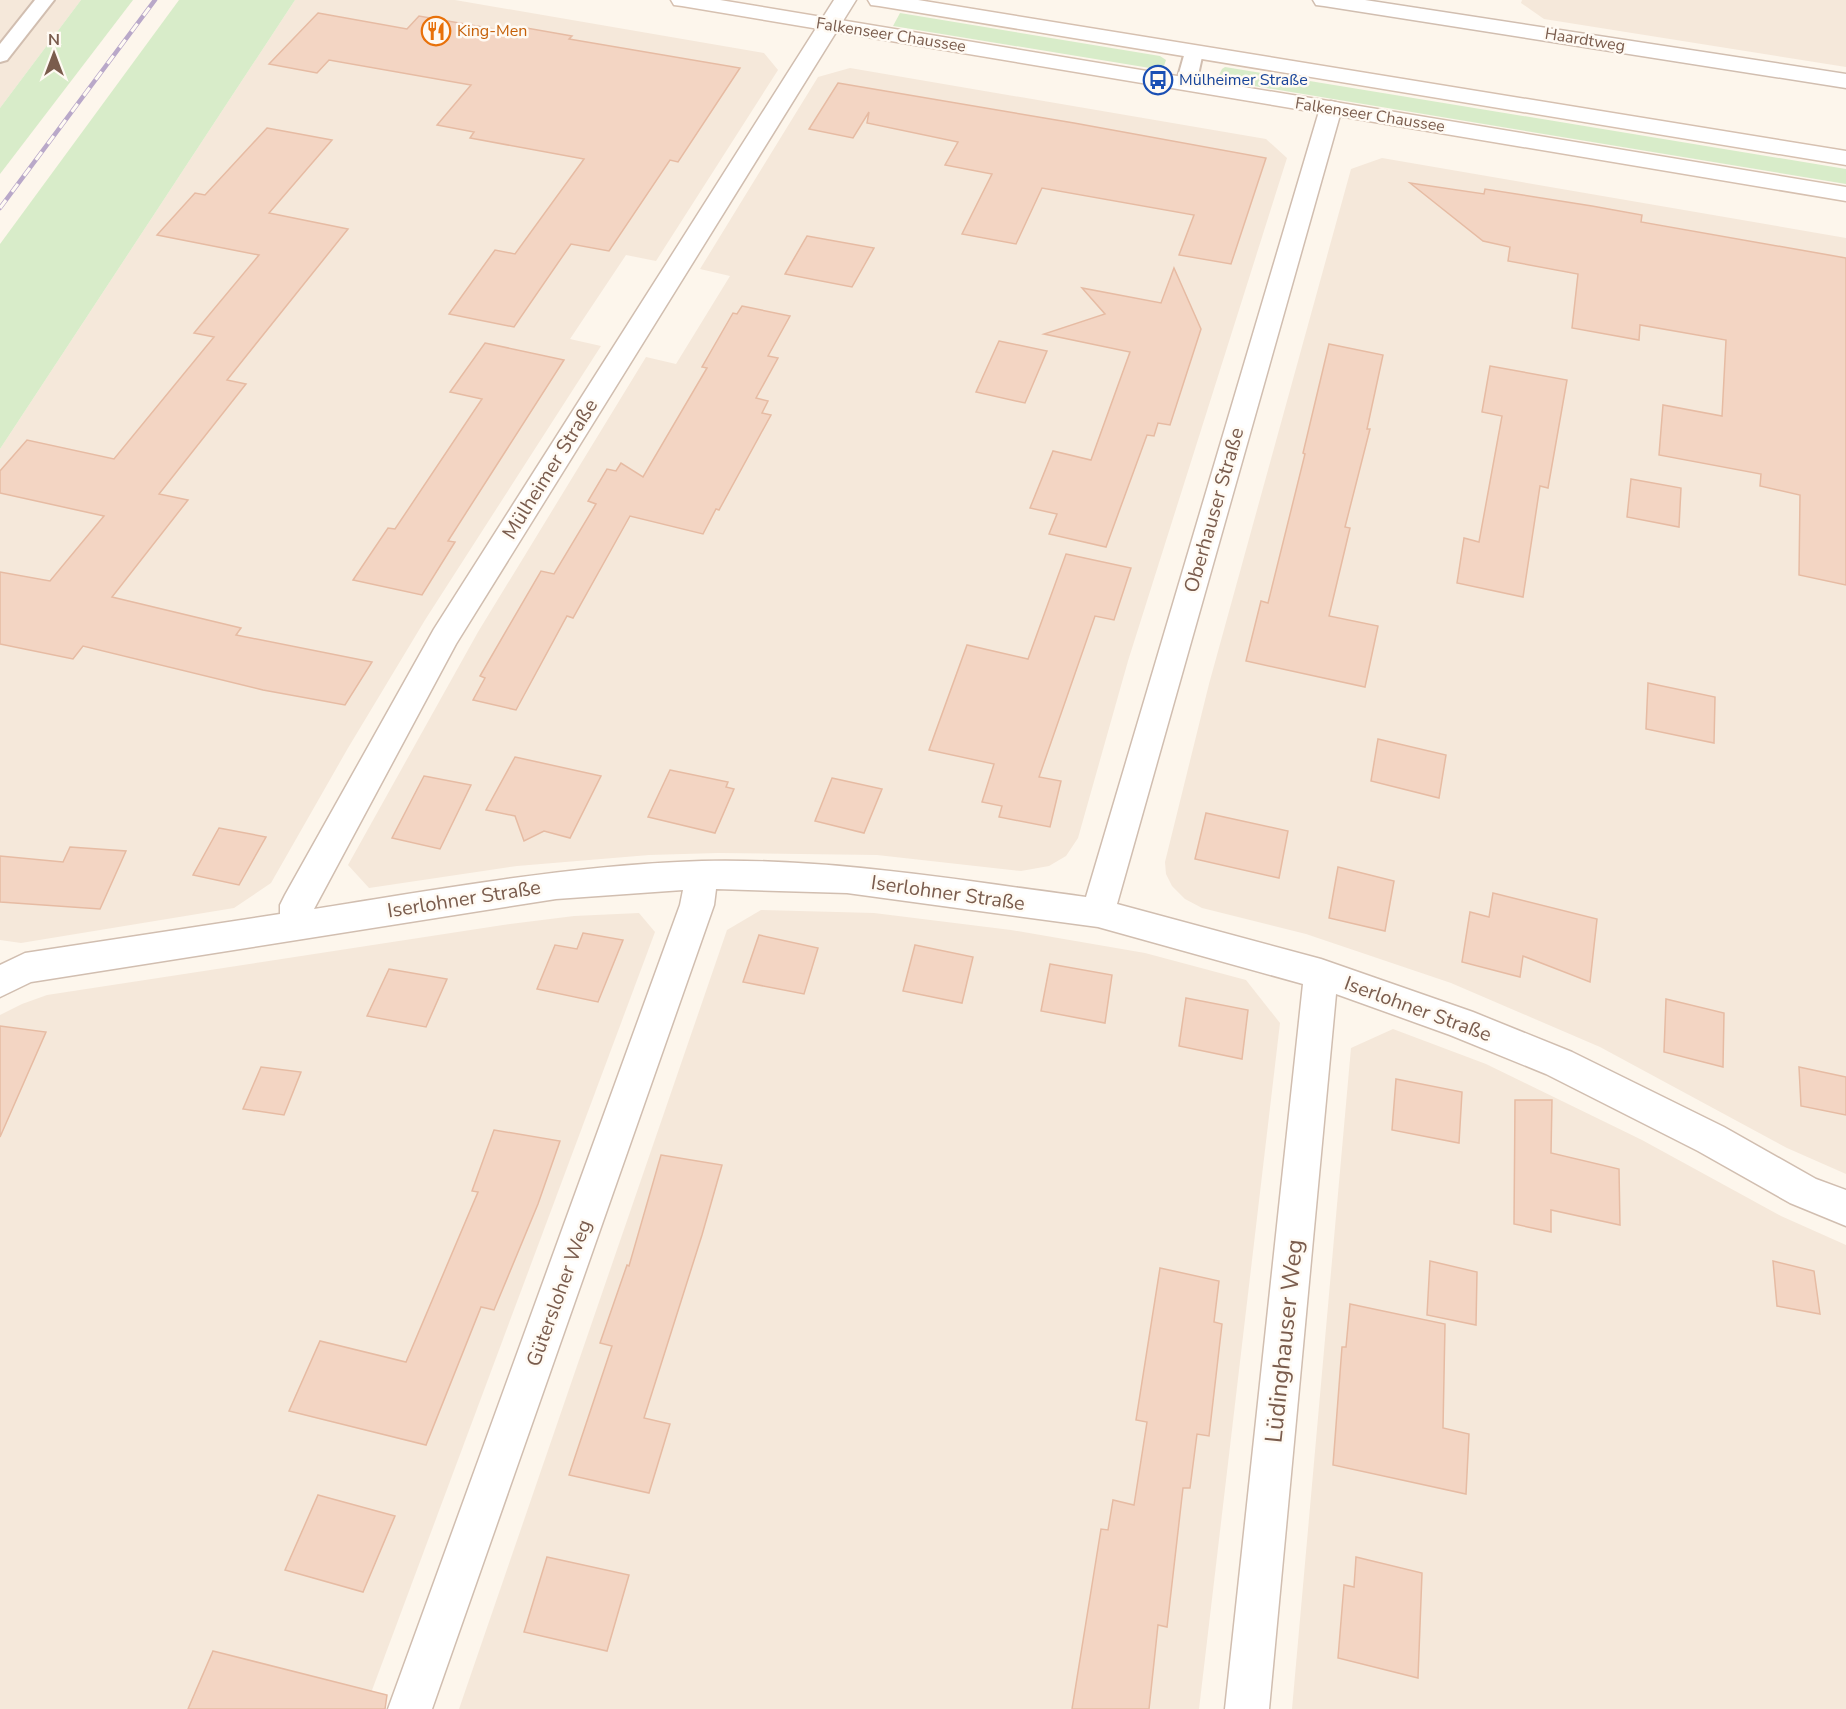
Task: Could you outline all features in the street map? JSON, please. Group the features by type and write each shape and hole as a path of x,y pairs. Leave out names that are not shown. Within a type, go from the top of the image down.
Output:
{"street":[{"name":"Falkenseer Chaussee","path":"682,0 1846,194"},
{"name":"Mülheimer Straße","path":"296,926 297,905 445,637 845,0"},
{"name":"Falkenseer Chaussee","path":"879,0 1846,158"},
{"name":"Haardtweg","path":"1324,0 1485,16 1846,81"},
{"name":"Oberhauser Straße","path":"1098,913 1331,108"},
{"name":"Iserlohner Straße","path":"0,981 25,968 556,885 702,875 847,879 1098,913 1321,974 1461,1023 1559,1064 1711,1139 1803,1191 1846,1208"},
{"name":"Gütersloher Weg","path":"410,1709 697,905 702,875"},
{"name":"Lüdinghauser Weg","path":"1247,1709 1321,974"}],"lane":[{"path":"0,56 45,0"},
{"path":"1186,84 1194,52"}],"shaded area":[{"path":"0,0 81,0 0,108"},
{"path":"295,0 455,0 764,53 778,70 656,261 626,255 570,339 601,346 425,620 271,883 234,908 21,943 0,940 0,449"},
{"path":"1522,0 1846,0 1846,67 1544,19 1521,3"},
{"path":"850,68 1266,139 1287,158 1128,661 1078,838 1066,856 1049,866 1021,871 877,855 718,853 649,855 517,866 369,888 348,865 478,632 646,357 676,364 730,276 700,269 818,77"},
{"path":"1382,158 1846,238 1846,1174 1787,1148 1600,1047 1451,983 1306,934 1202,908 1185,899 1172,886 1166,874 1165,862 1209,684 1351,169"},
{"path":"761,910 874,913 1011,930 1145,953 1246,980 1280,1023 1199,1709 459,1709 727,930"},
{"path":"639,913 655,932 365,1709 0,1709 0,1015 47,995 503,925 574,916"},
{"path":"1393,1029 1486,1064 1642,1140 1781,1216 1846,1245 1846,1709 1292,1709 1351,1048"}],"green space":[{"path":"81,0 133,0 0,174 0,108"},
{"path":"179,0 295,0 0,449 0,244"},
{"path":"900,13 1160,56 1166,60 1164,66 1156,69 893,26"},
{"path":"1225,67 1846,169 1846,184 1224,81 1218,77"}],"building":[{"path":"318,13 407,29 419,16 517,33 521,27 572,36 569,39 740,68 678,162 670,160 609,251 571,244 514,327 449,314 495,250 515,254 584,159 470,138 474,132 437,125 471,85 329,60 317,73 269,64"},
{"path":"838,83 1266,158 1231,264 1179,255 1194,215 1042,188 1016,244 962,234 992,174 945,165 958,142 867,123 869,112 853,138 809,129"},
{"path":"267,128 332,140 269,213 348,229 227,380 246,384 159,494 188,500 112,597 241,628 236,635 372,662 345,705 263,690 83,646 73,659 0,644 0,572 50,581 104,516 0,493 0,471 27,440 114,459 214,337 194,333 259,255 157,235 195,193 205,195"},
{"path":"1410,183 1484,194 1485,189 1592,206 1642,215 1641,222 1846,258 1846,585 1799,575 1800,495 1760,486 1761,474 1659,455 1663,405 1722,416 1726,340 1640,325 1639,340 1572,328 1578,274 1508,261 1510,247 1483,241"},
{"path":"807,236 874,248 852,287 785,274"},
{"path":"1174,268 1201,329 1170,425 1158,423 1154,436 1147,435 1106,547 1049,534 1057,514 1030,508 1053,451 1091,460 1130,352 1044,334 1105,314 1082,288 1161,303"},
{"path":"742,306 790,316 768,356 778,358 756,398 768,401 762,413 771,415 719,510 716,509 703,534 630,516 573,618 567,616 516,710 473,700 485,678 480,676 541,571 554,574 596,504 588,501 607,469 616,471 621,463 643,477 707,368 702,367 733,313 737,314"},
{"path":"999,341 1047,351 1025,403 976,392"},
{"path":"485,343 564,360 448,541 455,542 422,595 353,580 388,528 395,529 482,399 450,392"},
{"path":"1329,344 1383,355 1367,429 1370,429 1345,527 1350,528 1329,616 1378,626 1365,687 1246,661 1261,601 1268,603 1305,454 1303,453"},
{"path":"1490,366 1567,380 1548,488 1540,486 1523,597 1457,583 1464,538 1479,542 1502,416 1482,412"},
{"path":"1631,479 1681,488 1679,527 1627,517"},
{"path":"1066,554 1131,568 1114,620 1095,616 1039,777 1061,781 1050,827 999,817 1002,806 982,802 994,764 929,750 967,645 1028,659"},
{"path":"1648,683 1715,697 1714,743 1646,729"},
{"path":"1378,739 1446,755 1439,798 1371,781"},
{"path":"515,757 601,776 570,838 544,831 524,841 515,816 486,810"},
{"path":"670,770 728,782 726,787 734,789 715,833 648,817"},
{"path":"424,776 471,785 440,849 392,838"},
{"path":"832,778 882,789 864,833 815,821"},
{"path":"1206,813 1288,831 1279,878 1195,859"},
{"path":"219,828 266,837 239,885 193,875"},
{"path":"70,847 126,851 100,909 0,902 0,856 63,862"},
{"path":"1338,867 1394,881 1385,931 1329,918"},
{"path":"1493,893 1597,919 1590,982 1523,956 1520,977 1462,962 1470,912 1489,917"},
{"path":"583,933 623,940 598,1002 537,989 555,945 577,949"},
{"path":"759,935 818,948 804,994 743,982"},
{"path":"915,945 973,957 962,1003 903,991"},
{"path":"1050,964 1112,975 1105,1023 1041,1011"},
{"path":"389,969 447,979 426,1027 367,1016"},
{"path":"1186,998 1248,1010 1242,1059 1179,1046"},
{"path":"1666,999 1724,1013 1723,1067 1664,1052"},
{"path":"0,1026 46,1032 0,1137"},
{"path":"261,1067 301,1072 284,1115 243,1109"},
{"path":"1799,1067 1846,1077 1846,1115 1801,1106"},
{"path":"1396,1079 1462,1092 1459,1143 1392,1130"},
{"path":"1515,1100 1552,1100 1551,1153 1619,1169 1620,1225 1551,1210 1551,1232 1514,1224"},
{"path":"494,1130 560,1141 538,1204 494,1310 481,1307 426,1445 289,1411 320,1341 406,1362 478,1192 472,1191"},
{"path":"661,1155 722,1165 644,1418 670,1424 649,1493 569,1475 612,1346 600,1343 627,1265 629,1266"},
{"path":"1430,1261 1477,1272 1476,1325 1427,1315"},
{"path":"1773,1261 1814,1271 1820,1314 1777,1306"},
{"path":"1160,1268 1219,1281 1214,1322 1222,1324 1209,1436 1197,1434 1190,1488 1183,1488 1167,1627 1158,1625 1149,1709 1072,1709 1101,1529 1108,1530 1113,1500 1134,1505 1147,1422 1136,1420"},
{"path":"1350,1304 1445,1324 1443,1428 1469,1434 1466,1494 1333,1465 1342,1347 1346,1347"},
{"path":"318,1495 395,1516 363,1592 285,1570"},
{"path":"547,1557 629,1575 607,1651 524,1632"},
{"path":"1356,1557 1422,1573 1418,1678 1338,1658 1344,1585 1354,1587"},
{"path":"213,1651 387,1695 385,1709 188,1709"}],"railway":[{"path":"0,208 155,0"}],"place":[{"name":"King-Men","path":"436,31"},
{"name":"Mülheimer Straße","path":"1158,80"}]}
